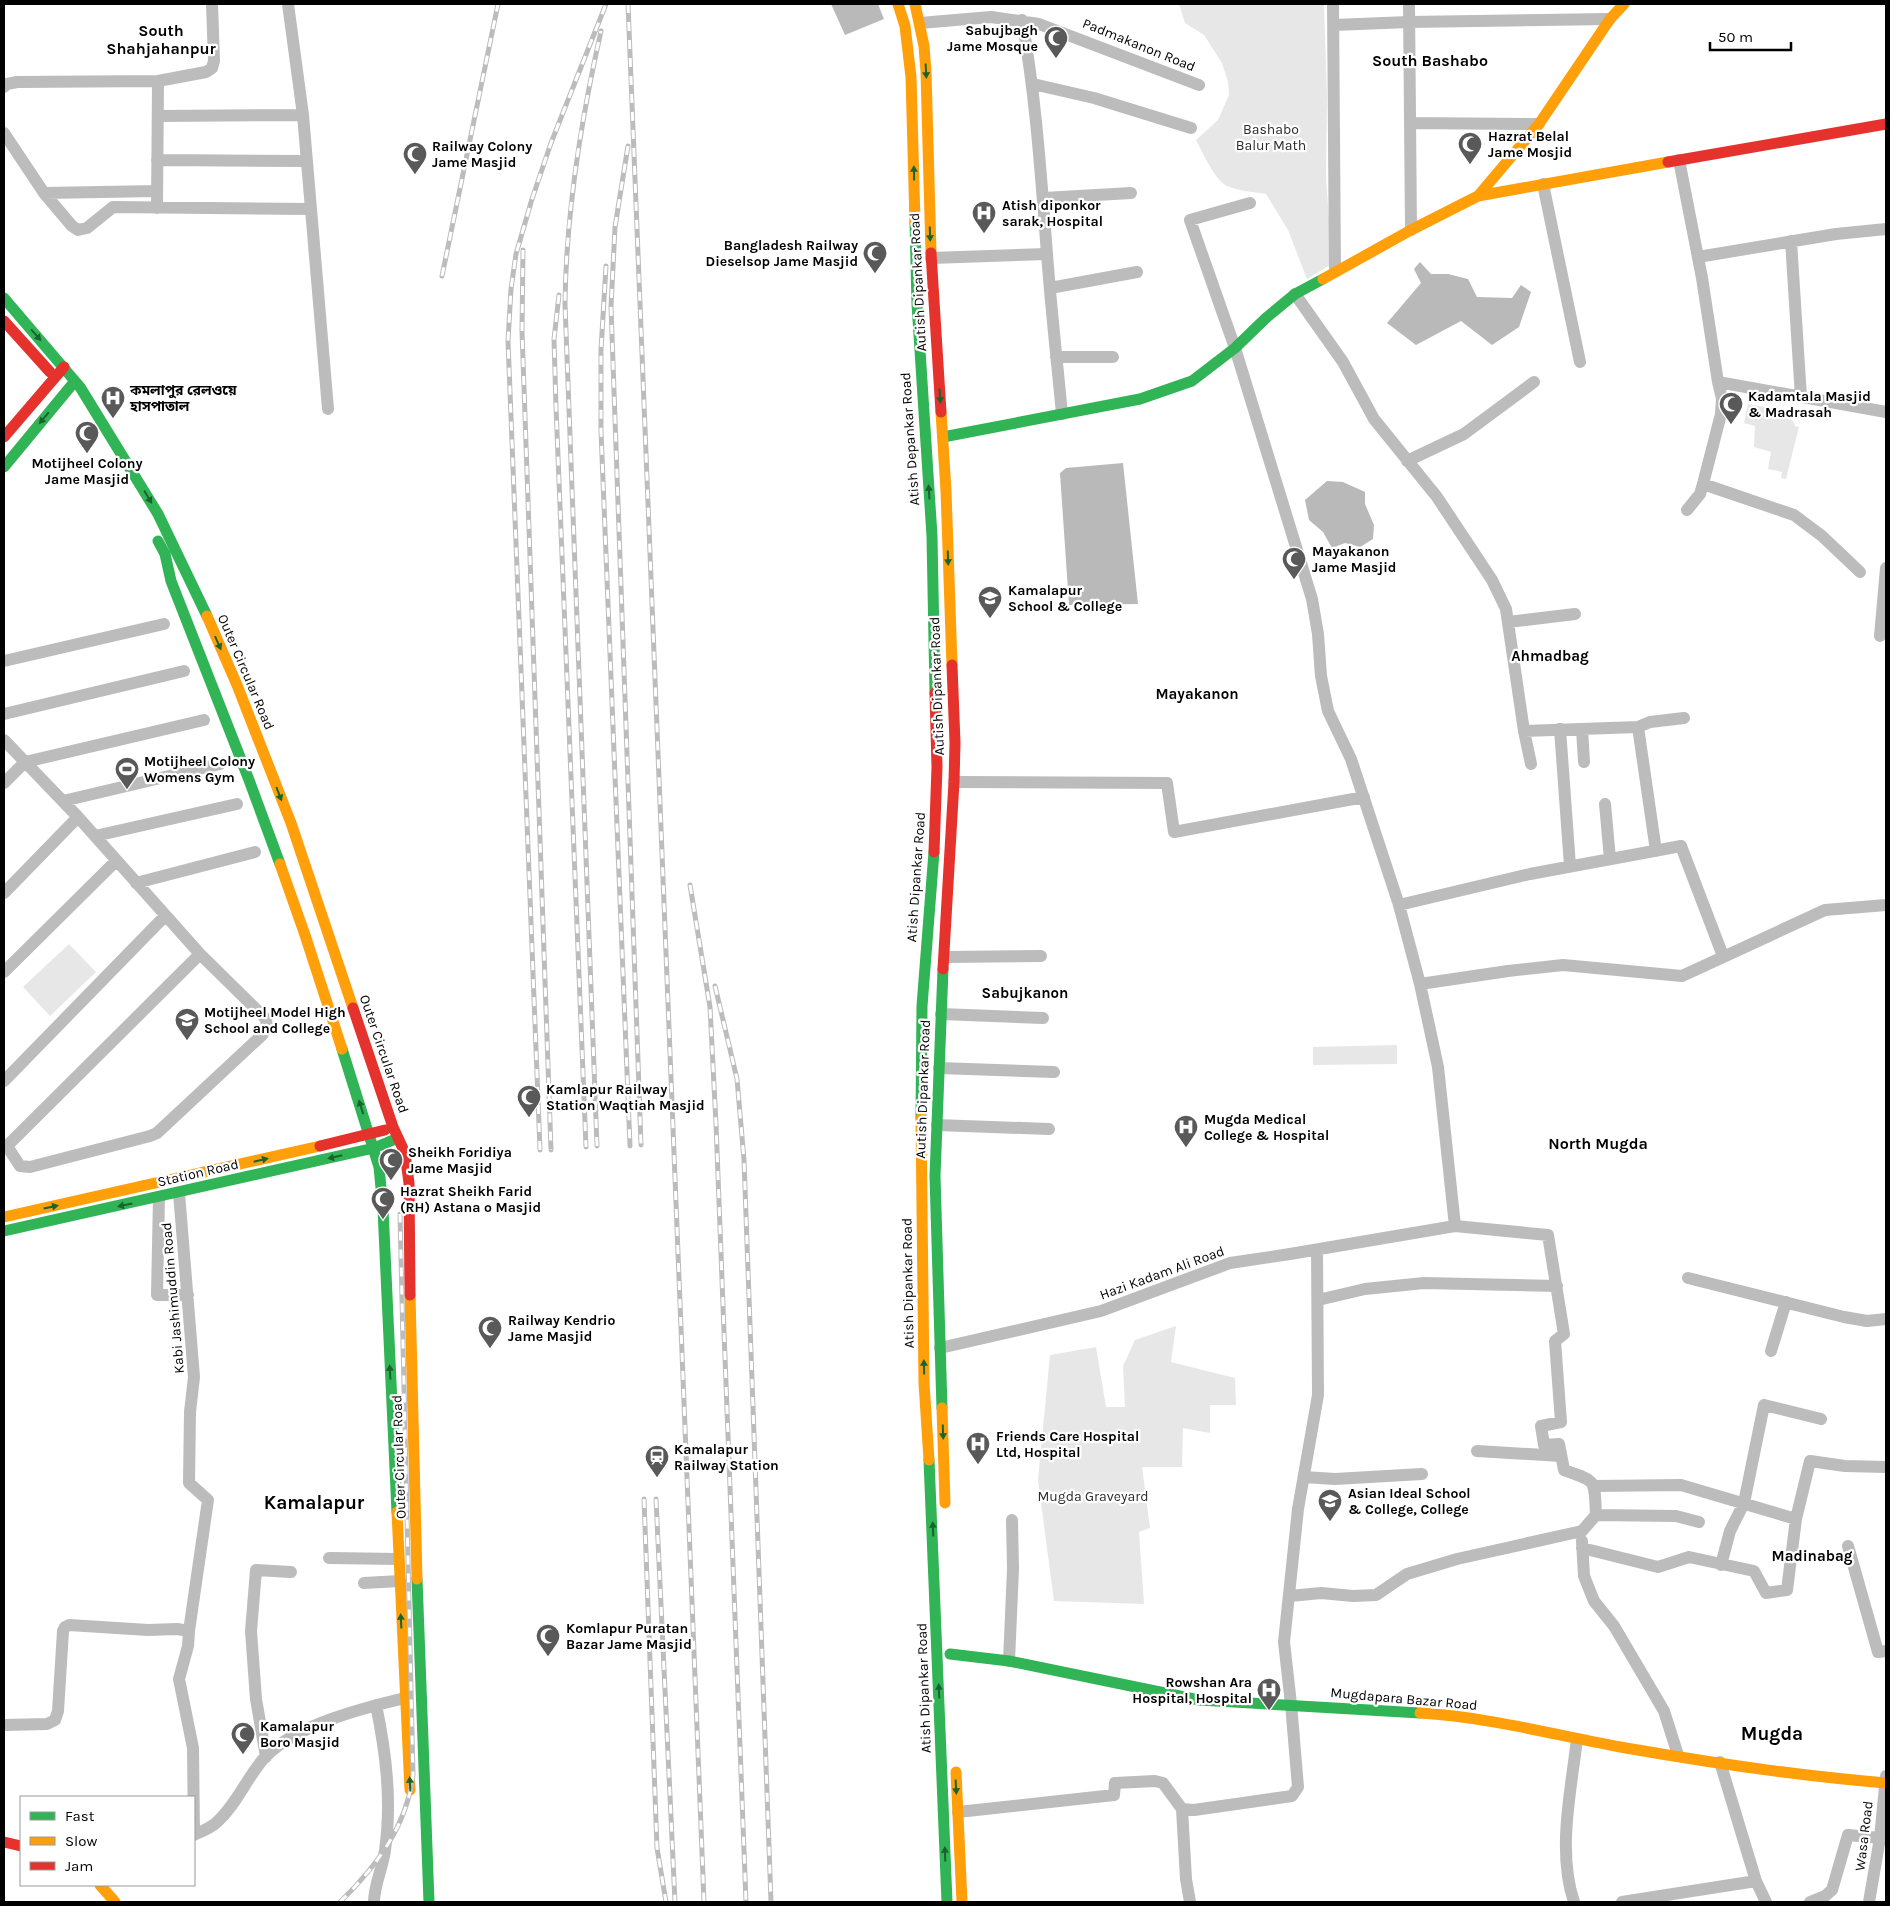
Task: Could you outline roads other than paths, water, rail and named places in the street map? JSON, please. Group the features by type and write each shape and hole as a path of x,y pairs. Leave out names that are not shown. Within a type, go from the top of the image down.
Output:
{"main road":[{"name":"Atish Depankar Road","path":"898,4 905,26 912,77 917,304 932,536 937,767 934,862 922,1006 921,1048 924,1348"},
{"path":"905,26 920,23 915,4"},
{"path":"1478,196 1538,124 1610,19 1624,4"},
{"name":"Autish Dipankar Road","path":"920,23 926,72 931,258 943,437 954,743 954,782 941,1014 935,1176 940,1348"},
{"path":"926,439 1140,399 1192,381 1235,348 1294,294 1478,196 1886,124"},
{"name":"Outer Circular Road","path":"4,298 75,380 98,413 158,514 189,576 237,685 290,823 392,1127 407,1162 410,1184 410,1312 419,1670 429,1902"},
{"path":"4,321 69,395"},
{"path":"4,437 64,367"},
{"path":"4,467 69,395 75,380"},
{"path":"82,414 118,468 137,502"},
{"name":"Outer Circular Road","path":"151,528 165,554 171,581 259,807 305,935 379,1167 382,1193 411,1801"},
{"name":"Station Road","path":"4,1217 369,1135 392,1127"},
{"name":"Station Road","path":"4,1231 374,1148 398,1138"},
{"path":"158,1183 159,1197"},
{"path":"924,1348 940,1348 945,1516"},
{"name":"Atish Dipankar Road","path":"924,1348 947,1902"},
{"name":"Mugdapara Bazar Road","path":"950,1654 1009,1661 1198,1700 1456,1715 1577,1738 1821,1778 1886,1780"},
{"path":"955,1763 962,1902"},
{"path":"4,1842 20,1846"},
{"path":"105,1886 115,1902"}],"street":[{"path":"4,86 17,82 158,81 206,72 212,68 214,61 212,4"},
{"path":"288,4 303,115 328,409"},
{"path":"991,17 994,4"},
{"path":"1334,4 1335,271"},
{"path":"1409,4 1411,230"},
{"name":"Padmakanon Road","path":"920,23 991,17 1022,20 1058,29 1199,85"},
{"path":"1334,25 1610,19"},
{"path":"1022,20 1033,84 1062,414"},
{"path":"157,208 158,81"},
{"path":"1033,84 1094,98 1191,128"},
{"path":"158,116 303,115"},
{"path":"1410,123 1538,124"},
{"path":"4,133 44,193 72,226 78,230 87,228 113,207 311,209"},
{"path":"157,160 307,161"},
{"path":"1679,160 1698,257 1722,399 1721,414 1700,494 1687,510"},
{"path":"1542,184 1580,362"},
{"path":"44,193 157,191"},
{"path":"1044,198 1131,193"},
{"path":"1250,203 1190,220 1235,348 1312,599 1318,634 1321,676 1328,711 1351,758 1399,904 1420,984 1438,1067 1455,1226"},
{"path":"1698,257 1790,241 1886,228"},
{"path":"1790,241 1801,397"},
{"path":"931,258 1047,254"},
{"path":"1050,288 1137,272"},
{"path":"1294,294 1343,362 1374,419 1437,497 1492,580 1506,609 1524,731 1531,764"},
{"path":"1056,357 1113,357"},
{"path":"1407,462 1464,434 1534,382"},
{"path":"1718,382 1886,412"},
{"path":"1703,484 1794,515 1822,536 1860,572"},
{"path":"1880,636 1886,568"},
{"path":"1508,622 1575,614"},
{"path":"4,661 164,624"},
{"path":"4,714 184,671"},
{"path":"1524,731 1638,727 1650,722 1684,718"},
{"path":"4,783 25,762 204,720"},
{"path":"1638,727 1656,851"},
{"path":"1582,728 1584,762"},
{"path":"1560,729 1570,866"},
{"path":"4,740 78,817 200,954 266,1019 267,1028 262,1035 157,1133 30,1167 20,1166 7,1146 200,954"},
{"path":"63,801 220,764"},
{"path":"954,782 1167,783 1174,832 1364,797"},
{"path":"95,836 237,804"},
{"path":"1605,804 1610,859"},
{"path":"4,893 78,817"},
{"path":"1399,904 1570,866 1681,846 1723,956"},
{"path":"136,883 255,852"},
{"path":"4,972 116,861"},
{"path":"1420,984 1563,965 1682,976 1825,910 1886,905"},
{"path":"4,1081 166,916"},
{"path":"945,956 1041,956"},
{"path":"941,1014 1043,1018"},
{"path":"939,1068 1054,1072"},
{"path":"937,1125 1049,1129"},
{"name":"Kabi Jashimuddin Road","path":"179,1193 194,1377 190,1412 189,1483 208,1500 189,1631"},
{"path":"159,1197 157,1295 188,1296"},
{"name":"Hazi Kadam Ali Road","path":"940,1348 1101,1311 1177,1281 1230,1263 1455,1226 1548,1235 1557,1286"},
{"path":"1182,1809 1194,1810 1292,1796 1298,1787 1284,1642 1298,1509 1318,1395 1317,1250"},
{"path":"1688,1278 1844,1317 1867,1321 1886,1319"},
{"path":"1290,1596 1321,1593 1353,1596 1376,1595 1407,1574 1542,1539 1582,1531 1596,1515 1594,1486 1590,1479 1564,1470 1559,1444 1544,1445 1541,1426 1561,1422 1555,1341 1564,1334 1557,1286 1424,1283 1365,1289 1318,1300"},
{"path":"1771,1351 1786,1302"},
{"path":"1721,1564 1730,1532 1744,1503 1764,1405 1821,1419"},
{"path":"1478,1451 1561,1456"},
{"path":"1582,1548 1658,1567 1689,1558 1721,1564 1754,1571 1766,1593 1787,1590 1796,1519 1810,1461 1845,1466 1886,1467"},
{"path":"1304,1476 1335,1479 1422,1474"},
{"path":"1594,1486 1681,1485 1796,1519"},
{"path":"1596,1515 1676,1516 1699,1522"},
{"path":"1009,1661 1013,1569 1012,1520"},
{"path":"1582,1531 1584,1576 1594,1601 1614,1626 1664,1711 1678,1755"},
{"path":"1848,1546 1878,1652 1886,1651"},
{"path":"329,1558 398,1559"},
{"path":"266,1757 256,1700 251,1631 256,1570 291,1572"},
{"path":"364,1583 400,1581"},
{"path":"4,1725 47,1724 54,1720 58,1711 64,1627 69,1625 189,1631 188,1646 180,1679 193,1748 194,1796"},
{"path":"195,1834 218,1822 273,1750 319,1724 353,1711 405,1698"},
{"path":"374,1902 385,1851 388,1806 386,1766 376,1706"},
{"path":"1574,1902 1567,1874 1565,1832 1577,1738"},
{"path":"1720,1762 1756,1881 1766,1902"},
{"name":"Wasa Road","path":"1869,1902 1880,1838 1886,1780"},
{"path":"958,1812 1114,1795 1115,1783 1155,1781 1163,1783 1182,1809 1186,1879 1190,1902"},
{"path":"1810,1902 1825,1896 1832,1890 1848,1835 1880,1838"},
{"path":"1622,1902 1756,1881"},
{"path":"100,1902 105,1886"}],"railway":[{"path":"442,276 498,4"},
{"path":"540,1150 508,341 511,289 516,254 551,143 606,4"},
{"path":"628,4 704,1902"},
{"path":"597,1146 565,304 568,235 576,166 587,98 601,31"},
{"path":"628,146 615,227 611,307 641,1145"},
{"path":"523,250 522,331 551,1150"},
{"path":"606,266 601,350 601,431 630,1146"},
{"path":"559,295 554,339 556,407 586,1147"},
{"path":"690,885 710,1007 746,1902"},
{"path":"715,986 737,1079 744,1160 771,1902"},
{"path":"340,1902 366,1875 388,1844 404,1811 410,1794 413,1775 400,1214"},
{"path":"644,1499 657,1848 666,1902"},
{"path":"656,1499 675,1902"}],"place":[{"name":"Sabujbagh Jame Mosque","path":"1056,59"},
{"name":"Hazrat Belal Jame Mosjid","path":"1470,165"},
{"name":"Railway Colony Jame Masjid","path":"415,175"},
{"name":"Atish diponkor sarak, Hospital","path":"984,234"},
{"name":"Bangladesh Railway Dieselsop Jame Masjid","path":"875,274"},
{"name":"কমলাপুর রেলওয়ে হাসপাতাল","path":"113,419"},
{"name":"Kadamtala Masjid & Madrasah","path":"1731,425"},
{"name":"Motijheel Colony Jame Masjid","path":"87,454"},
{"name":"Mayakanon Jame Masjid","path":"1294,580"},
{"name":"Kamalapur School & College","path":"990,619"},
{"name":"Motijheel Colony Womens Gym","path":"127,790"},
{"name":"Motijheel Model High School and College","path":"187,1041"},
{"name":"Kamlapur Railway Station Waqtiah Masjid","path":"529,1118"},
{"name":"Mugda Medical College & Hospital","path":"1186,1148"},
{"name":"Sheikh Foridiya Jame Masjid","path":"391,1181"},
{"name":"Hazrat Sheikh Farid (RH) Astana o Masjid","path":"383,1220"},
{"name":"Railway Kendrio Jame Masjid","path":"490,1349"},
{"name":"Friends Care Hospital Ltd, Hospital","path":"978,1465"},
{"name":"Kamalapur Railway Station","path":"657,1478"},
{"name":"Asian Ideal School & College, College","path":"1330,1522"},
{"name":"Komlapur Puratan Bazar Jame Masjid","path":"548,1657"},
{"name":"Rowshan Ara Hospital, Hospital","path":"1269,1711"},
{"name":"Kamalapur Boro Masjid","path":"243,1755"}],"district":[{"name":"South Shahjahanpur","path":"161,39"},
{"name":"South Bashabo","path":"1430,60"},
{"name":"Ahmadbag","path":"1550,656"},
{"name":"Mayakanon","path":"1197,694"},
{"name":"Sabujkanon","path":"1025,993"},
{"name":"North Mugda","path":"1598,1143"},
{"name":"Kamalapur","path":"314,1503"},
{"name":"Madinabag","path":"1812,1556"},
{"name":"Mugda","path":"1772,1734"}],"park label":[{"name":"Bashabo Balur Math","path":"1271,138"},
{"name":"Mugda Graveyard","path":"1093,1496"}]}
